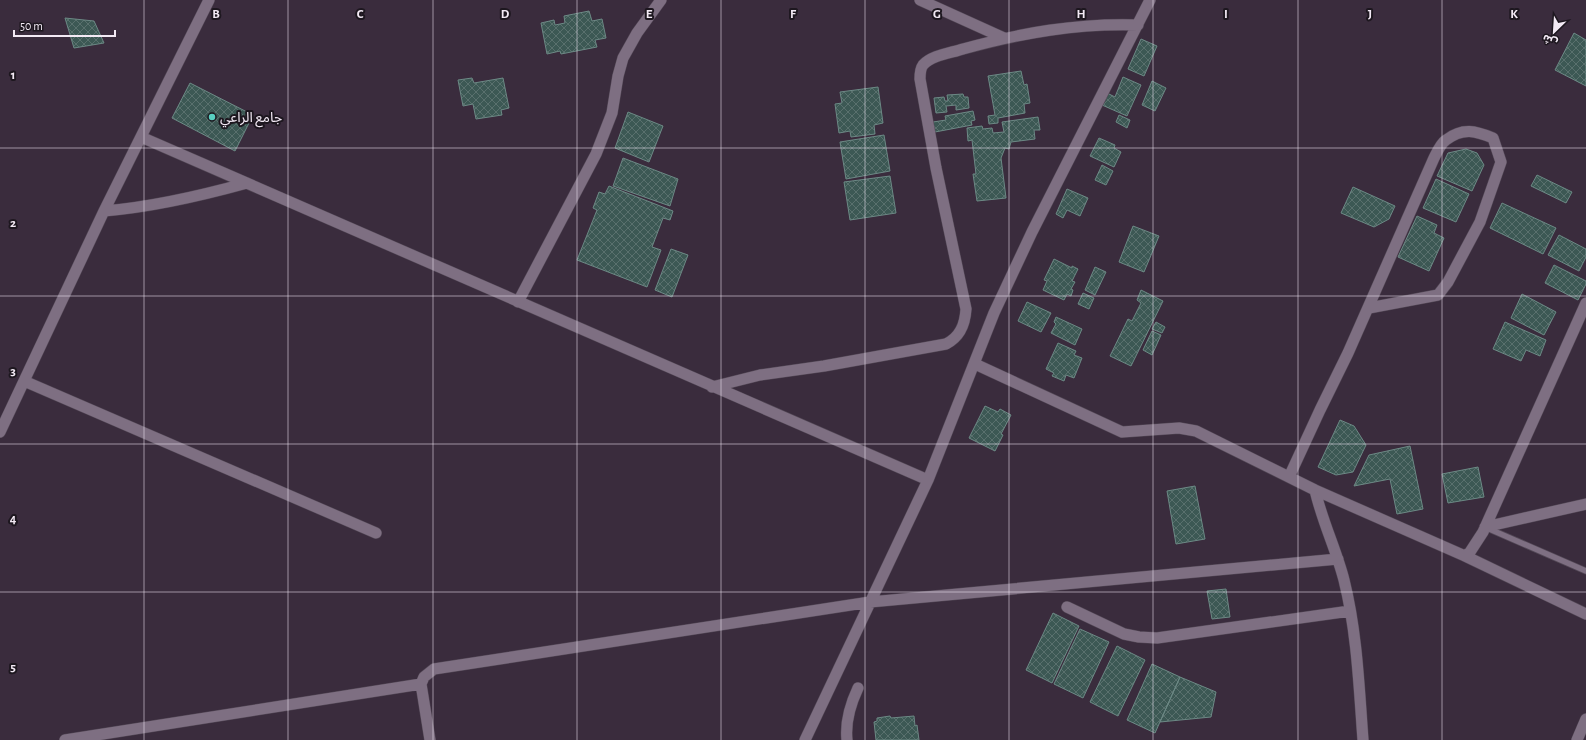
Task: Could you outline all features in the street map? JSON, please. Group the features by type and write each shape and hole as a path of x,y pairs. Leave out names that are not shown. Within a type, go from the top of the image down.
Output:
{"street":[{"path":"0,432 4,412 24,381 104,211 209,0"},
{"path":"518,302 596,154 612,113 618,76 623,58 637,33 661,0"},
{"path":"920,0 1004,38"},
{"path":"805,740 928,480 994,313 1032,232 1150,0"},
{"path":"712,387 760,375 824,366 946,344 957,337 966,320 966,309 936,168 920,79 920,71 923,65 941,55 1031,32 1106,24 1138,25"},
{"path":"1289,477 1369,308 1434,158 1445,140 1460,133 1474,131 1493,138 1501,162 1480,222 1448,282 1438,295 1369,308"},
{"path":"142,137 928,480"},
{"path":"104,211 123,210 205,195 247,182"},
{"path":"1464,556 1476,543 1485,527 1586,303"},
{"path":"974,364 1122,432 1179,428 1192,429 1315,490 1464,556 1586,614"},
{"path":"24,381 376,533"},
{"path":"1315,490 1323,522 1338,560 1350,612 1358,660 1363,740"},
{"path":"1485,527 1586,504"},
{"path":"430,740 421,684 424,677 434,669 870,602 1338,560"},
{"path":"1067,607 1124,634 1157,638 1350,612"},
{"path":"64,740 421,684"},
{"path":"847,740 846,727 852,702 858,688"},
{"path":"1577,740 1586,719"}],"lane":[{"path":"1485,527 1586,571"}],"building":[{"path":"589,11 592,21 602,19 606,38 595,40 597,47 561,54 560,51 547,54 541,23 554,20 555,25 565,23 564,16"},
{"path":"65,18 94,21 104,43 74,48"},
{"path":"1574,33 1586,40 1586,86 1555,70"},
{"path":"1141,39 1157,46 1144,76 1128,69"},
{"path":"1021,71 1024,85 1027,84 1030,103 1024,104 1025,113 998,118 998,123 989,124 988,116 995,115 988,76"},
{"path":"1123,77 1141,85 1127,116 1102,105 1107,93 1115,97"},
{"path":"472,78 474,83 503,78 509,108 501,110 502,115 476,119 473,104 463,106 458,80"},
{"path":"1152,81 1166,88 1155,111 1142,105"},
{"name":"جامع الراعي","path":"190,83 253,115 235,151 172,118"},
{"path":"878,87 883,123 874,125 875,134 851,137 850,131 839,133 835,104 842,103 840,92"},
{"path":"963,94 964,97 968,97 969,108 956,110 956,105 946,106 947,112 936,113 934,98 944,97 945,101 948,101 947,95"},
{"path":"973,111 975,120 971,121 972,125 935,132 933,122 946,120 945,116"},
{"path":"628,112 663,126 649,162 615,148"},
{"path":"1119,115 1130,120 1127,128 1116,122"},
{"path":"1038,117 1040,130 1034,130 1035,139 1011,142 1009,149 1005,148 1001,158 1006,198 977,201 973,174 976,174 972,140 968,141 967,128 982,126 983,129 992,128 993,133 1004,132 1002,122"},
{"path":"884,135 890,171 846,179 840,142"},
{"path":"1099,138 1115,145 1114,148 1121,152 1114,167 1090,156"},
{"path":"1466,149 1477,153 1484,165 1472,191 1437,176 1448,153"},
{"path":"623,158 678,179 670,206 613,186"},
{"path":"1102,165 1113,171 1106,185 1095,180"},
{"path":"1537,175 1572,192 1566,203 1531,186"},
{"path":"890,176 896,213 850,220 844,182"},
{"path":"1436,179 1469,194 1456,222 1423,208"},
{"path":"609,186 673,211 670,220 663,218 652,247 661,250 647,287 577,260 597,210 593,208 599,192 605,194"},
{"path":"1353,187 1395,206 1389,219 1374,227 1341,213"},
{"path":"1067,189 1088,198 1080,216 1067,210 1063,218 1056,214"},
{"path":"1502,203 1556,228 1543,254 1490,228"},
{"path":"1417,216 1437,225 1434,233 1444,238 1429,271 1398,257"},
{"path":"1133,226 1159,236 1144,272 1119,262"},
{"path":"1559,235 1586,249 1586,257 1579,271 1548,255"},
{"path":"671,249 688,255 672,297 655,290"},
{"path":"1054,259 1072,268 1072,266 1078,269 1072,281 1075,282 1071,289 1073,290 1071,296 1067,294 1064,300 1043,290 1047,281 1044,280"},
{"path":"1554,265 1586,281 1578,300 1545,283"},
{"path":"1095,267 1106,272 1095,295 1085,290"},
{"path":"1141,290 1163,301 1131,366 1110,356 1128,319 1132,321 1141,303 1137,300"},
{"path":"1083,293 1094,298 1089,309 1078,304"},
{"path":"1522,294 1556,312 1544,335 1511,318"},
{"path":"1027,302 1051,313 1041,332 1018,321"},
{"path":"1056,317 1082,329 1075,345 1051,333 1056,324 1054,322"},
{"path":"1156,322 1165,327 1162,333 1152,329"},
{"path":"1505,322 1546,340 1540,356 1526,350 1521,361 1493,349"},
{"path":"1152,331 1161,335 1152,355 1143,350"},
{"path":"1058,343 1076,351 1074,355 1082,358 1074,378 1066,375 1064,381 1052,376 1054,373 1046,369"},
{"path":"985,406 998,412 1000,409 1011,415 1001,434 1003,435 995,451 969,438"},
{"path":"1340,420 1354,426 1366,445 1353,472 1336,475 1318,467"},
{"path":"1410,446 1423,509 1397,514 1390,479 1354,486 1369,455"},
{"path":"1478,467 1484,497 1448,503 1442,474"},
{"path":"1195,486 1205,539 1176,544 1167,491"},
{"path":"1226,589 1230,617 1212,619 1207,591"},
{"path":"1053,613 1079,626 1052,683 1026,670"},
{"path":"1080,629 1109,642 1083,698 1054,684"},
{"path":"1117,646 1145,660 1118,716 1090,702"},
{"path":"1152,664 1180,677 1155,733 1127,720"},
{"path":"1180,677 1216,692 1211,717 1160,722"},
{"path":"890,716 891,718 914,716 919,740 876,740 874,722 877,721 877,718"}],"place":[{"name":"جامع الراعي","path":"212,117"}]}
